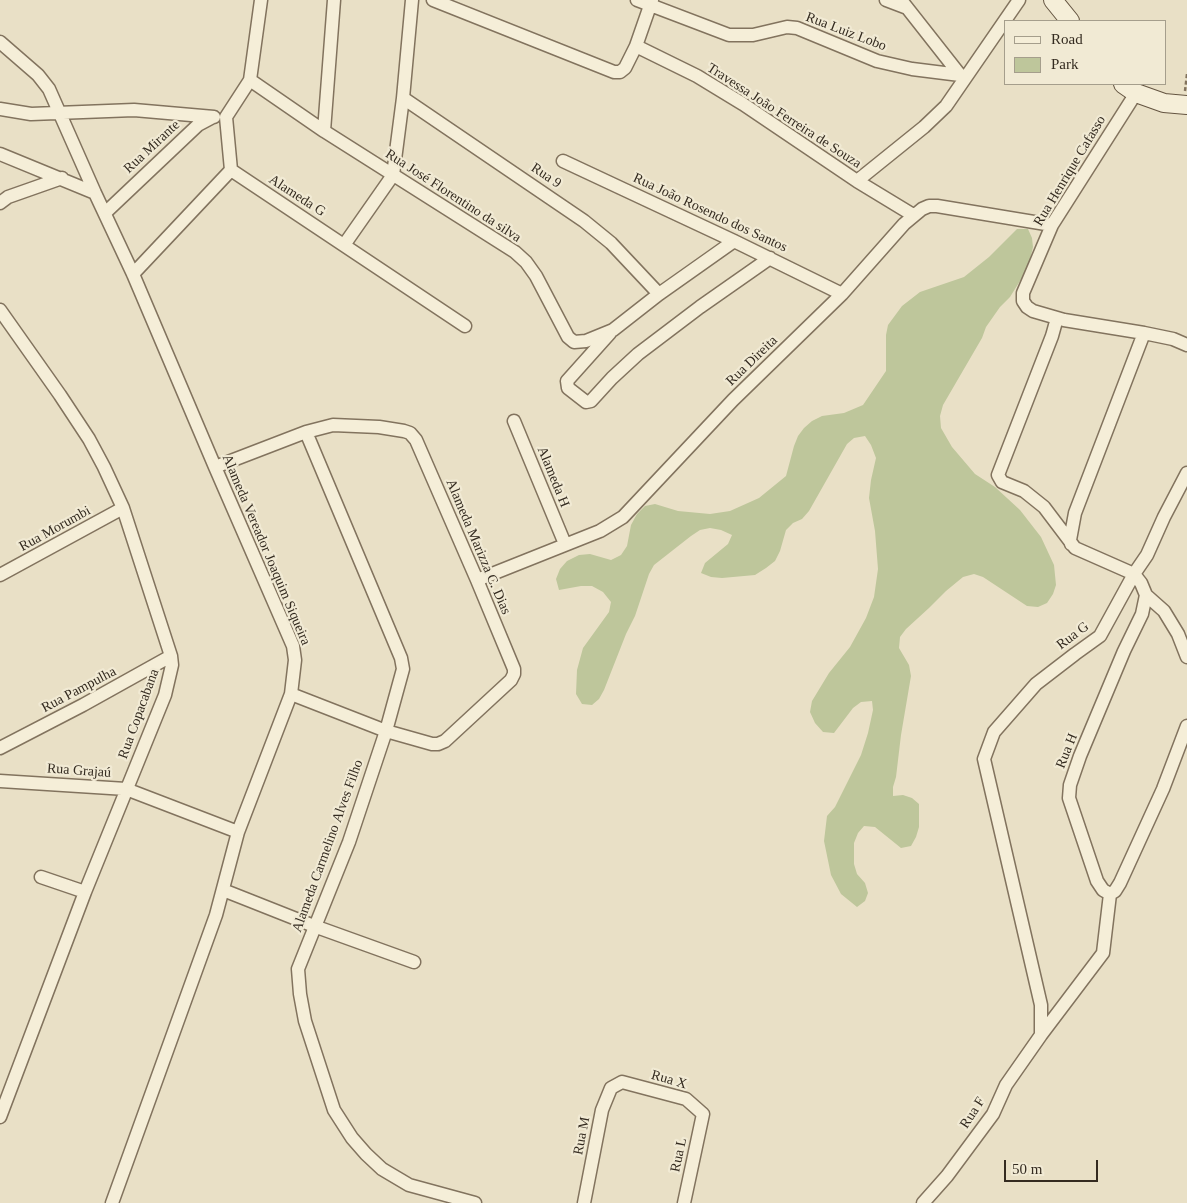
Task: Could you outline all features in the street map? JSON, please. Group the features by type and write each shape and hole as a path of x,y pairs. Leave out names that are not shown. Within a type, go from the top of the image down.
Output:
{"main road":[{"path":"1054,0 1069,20"},
{"path":"1130,89 1164,103 1187,105"}],"street":[{"path":"220,117 250,80 262,0"},
{"path":"324,131 334,0"},
{"path":"344,245 392,175 403,98 412,0"},
{"path":"433,0 614,72 620,72 625,68 636,46 651,3"},
{"name":"Rua Luiz Lobo","path":"637,0 651,3 729,35 753,36 787,27 797,28 878,61 912,69 963,77"},
{"path":"886,0 904,4 963,77"},
{"path":"1004,20 1019,0"},
{"path":"857,181 924,127 946,106 963,77 1004,21"},
{"name":"Alameda Vereador Joaquim Siqueira","path":"0,42 44,82 60,114 134,274 215,468 293,646 295,660 291,694 238,832 223,890 208,936 112,1203"},
{"name":"Travessa João Ferreira de Souza","path":"636,46 697,76 743,104 857,181 913,215"},
{"name":"Rua José Florentino da silva","path":"250,80 324,131 515,252 526,262 536,276 571,341 579,343 613,330 734,240"},
{"name":"Rua Henrique Cafasso","path":"1130,89 1052,224 1023,293 1023,301 1033,311 1057,318 1173,339 1187,345"},
{"name":"Rua 9","path":"403,98 584,220 611,243 660,294"},
{"path":"0,109 31,114 134,110 220,117"},
{"path":"134,274 231,170 220,117"},
{"name":"Rua Mirante","path":"105,213 198,125 206,120 220,117"},
{"path":"0,154 95,193"},
{"name":"Rua João Rosendo dos Santos","path":"563,162 734,240 842,294"},
{"name":"Alameda G","path":"231,170 464,326"},
{"path":"0,203 8,197 62,178"},
{"name":"Rua Direita","path":"477,580 600,531 623,517 733,400 842,294 913,215 929,206 937,206 1052,224"},
{"path":"613,330 567,381 568,388 586,402 591,401 638,354 700,307 770,258"},
{"name":"Rua Copacabana","path":"0,310 60,394 89,439 124,508 171,656 172,665 165,695 85,892 0,1117"},
{"path":"1057,318 1052,336 998,475 1002,482 1024,491 1044,507 1074,548 1134,574 1146,595 1164,611 1178,634 1187,657"},
{"path":"1071,544 1070,540 1075,513 1144,333"},
{"name":"Alameda H","path":"514,421 565,544"},
{"name":"Alameda Marizza C. Dias","path":"306,432 333,425 350,425 404,430 410,433 416,440 514,669 511,680 445,741 432,744 386,731"},
{"path":"215,468 306,432"},
{"name":"Alameda Carmelino Alves Filho","path":"306,432 401,658 402,669 386,731 349,842 298,969 305,1021 334,1110 352,1138 366,1154 396,1178 410,1185 475,1203"},
{"path":"1134,574 1147,556 1187,473"},
{"name":"Rua Morumbi","path":"0,576 124,508"},
{"name":"Rua G","path":"1041,1035 1041,1005 984,759 994,732 1036,684 1100,636 1134,574"},
{"name":"Rua H","path":"1110,894 1103,890 1097,881 1069,798 1070,784 1124,651 1142,614 1146,595"},
{"name":"Rua Pampulha","path":"0,748 171,656"},
{"path":"291,694 386,731"},
{"path":"1041,1035 1104,953 1110,894 1115,891 1120,883 1163,789 1187,726"},
{"name":"Rua Grajaú","path":"0,781 126,789 238,832"},
{"path":"40,877 85,892"},
{"path":"223,890 314,926 414,962"},
{"name":"Rua F","path":"924,1203 994,1114 1006,1085 1041,1035"},
{"name":"Rua X","path":"622,1082 686,1099 703,1114"},
{"name":"Rua M","path":"584,1203 602,1110 611,1088 622,1082"},
{"name":"Rua L","path":"684,1203 703,1114"}],"green space":[{"path":"1017,229 1028,229 1032,238 1033,247 1028,268 1010,297 1000,307 986,327 982,338 943,405 940,416 941,428 952,447 975,474 995,487 1020,510 1041,537 1054,565 1056,585 1047,603 1038,607 1027,606 983,577 974,574 963,577 906,629 900,637 899,648 909,665 911,676 893,796 903,795 912,798 919,804 919,827 911,846 901,848 875,827 864,826 858,833 854,843 854,864 857,874 865,883 868,893 865,901 857,907 841,894 831,875 824,841 827,816 835,807 861,755 873,710 872,701 861,702 853,708 834,733 823,732 815,723 810,712 812,701 829,673 850,647 866,618 874,597 878,569 875,531 869,498 876,458 865,436 854,438 847,444 809,511 802,519 793,523 786,530 775,561 755,575 722,578 711,577 701,573 705,563 728,544 732,535 710,528 700,530 654,565 604,690 599,699 592,705 582,704 576,694 577,670 583,648 609,612 611,602 603,592 592,586 559,590 556,579 560,569 567,561 579,555 590,554 611,560 621,555 627,546 631,525 637,514 645,506 655,504 678,511 710,514 730,511 759,498 786,476 794,446 804,428 822,416 844,413 863,405 886,371 886,335 888,325 902,306 920,292 964,277 989,257"}]}
